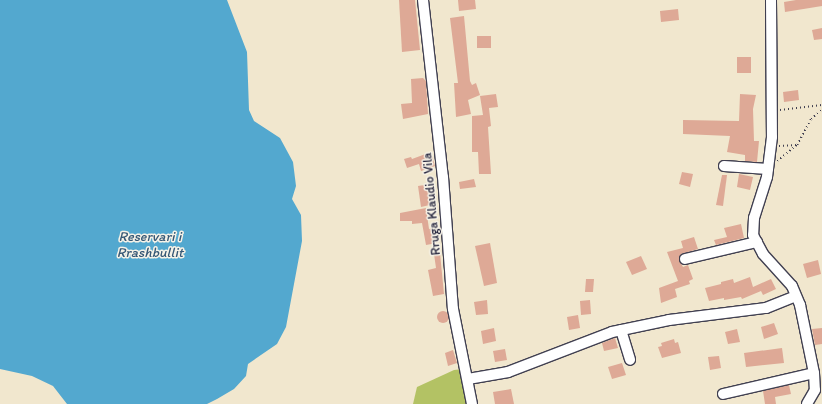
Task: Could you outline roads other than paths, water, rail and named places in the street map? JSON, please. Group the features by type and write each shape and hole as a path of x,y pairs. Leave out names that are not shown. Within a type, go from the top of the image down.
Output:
{"street":[{"name":"Rruga Klaudio Vila","path":"423,0 443,177 453,309 472,404"},
{"path":"771,0 773,111 771,147 768,168 754,218 753,235 763,254 783,275 796,296 814,373 814,390 808,404"},
{"path":"724,166 768,168"},
{"path":"684,259 757,242"},
{"path":"468,379 508,372 593,338 621,330 668,320 766,308 796,296"},
{"path":"621,330 630,360"},
{"path":"723,394 814,373"}],"water":[{"name":"Reservari i Rrashbullit","path":"0,0 227,0 247,52 249,110 254,121 280,138 293,162 296,186 292,199 301,215 302,241 286,327 277,344 248,364 246,376 234,389 217,399 207,404 67,404 53,386 32,376 0,369"}]}
